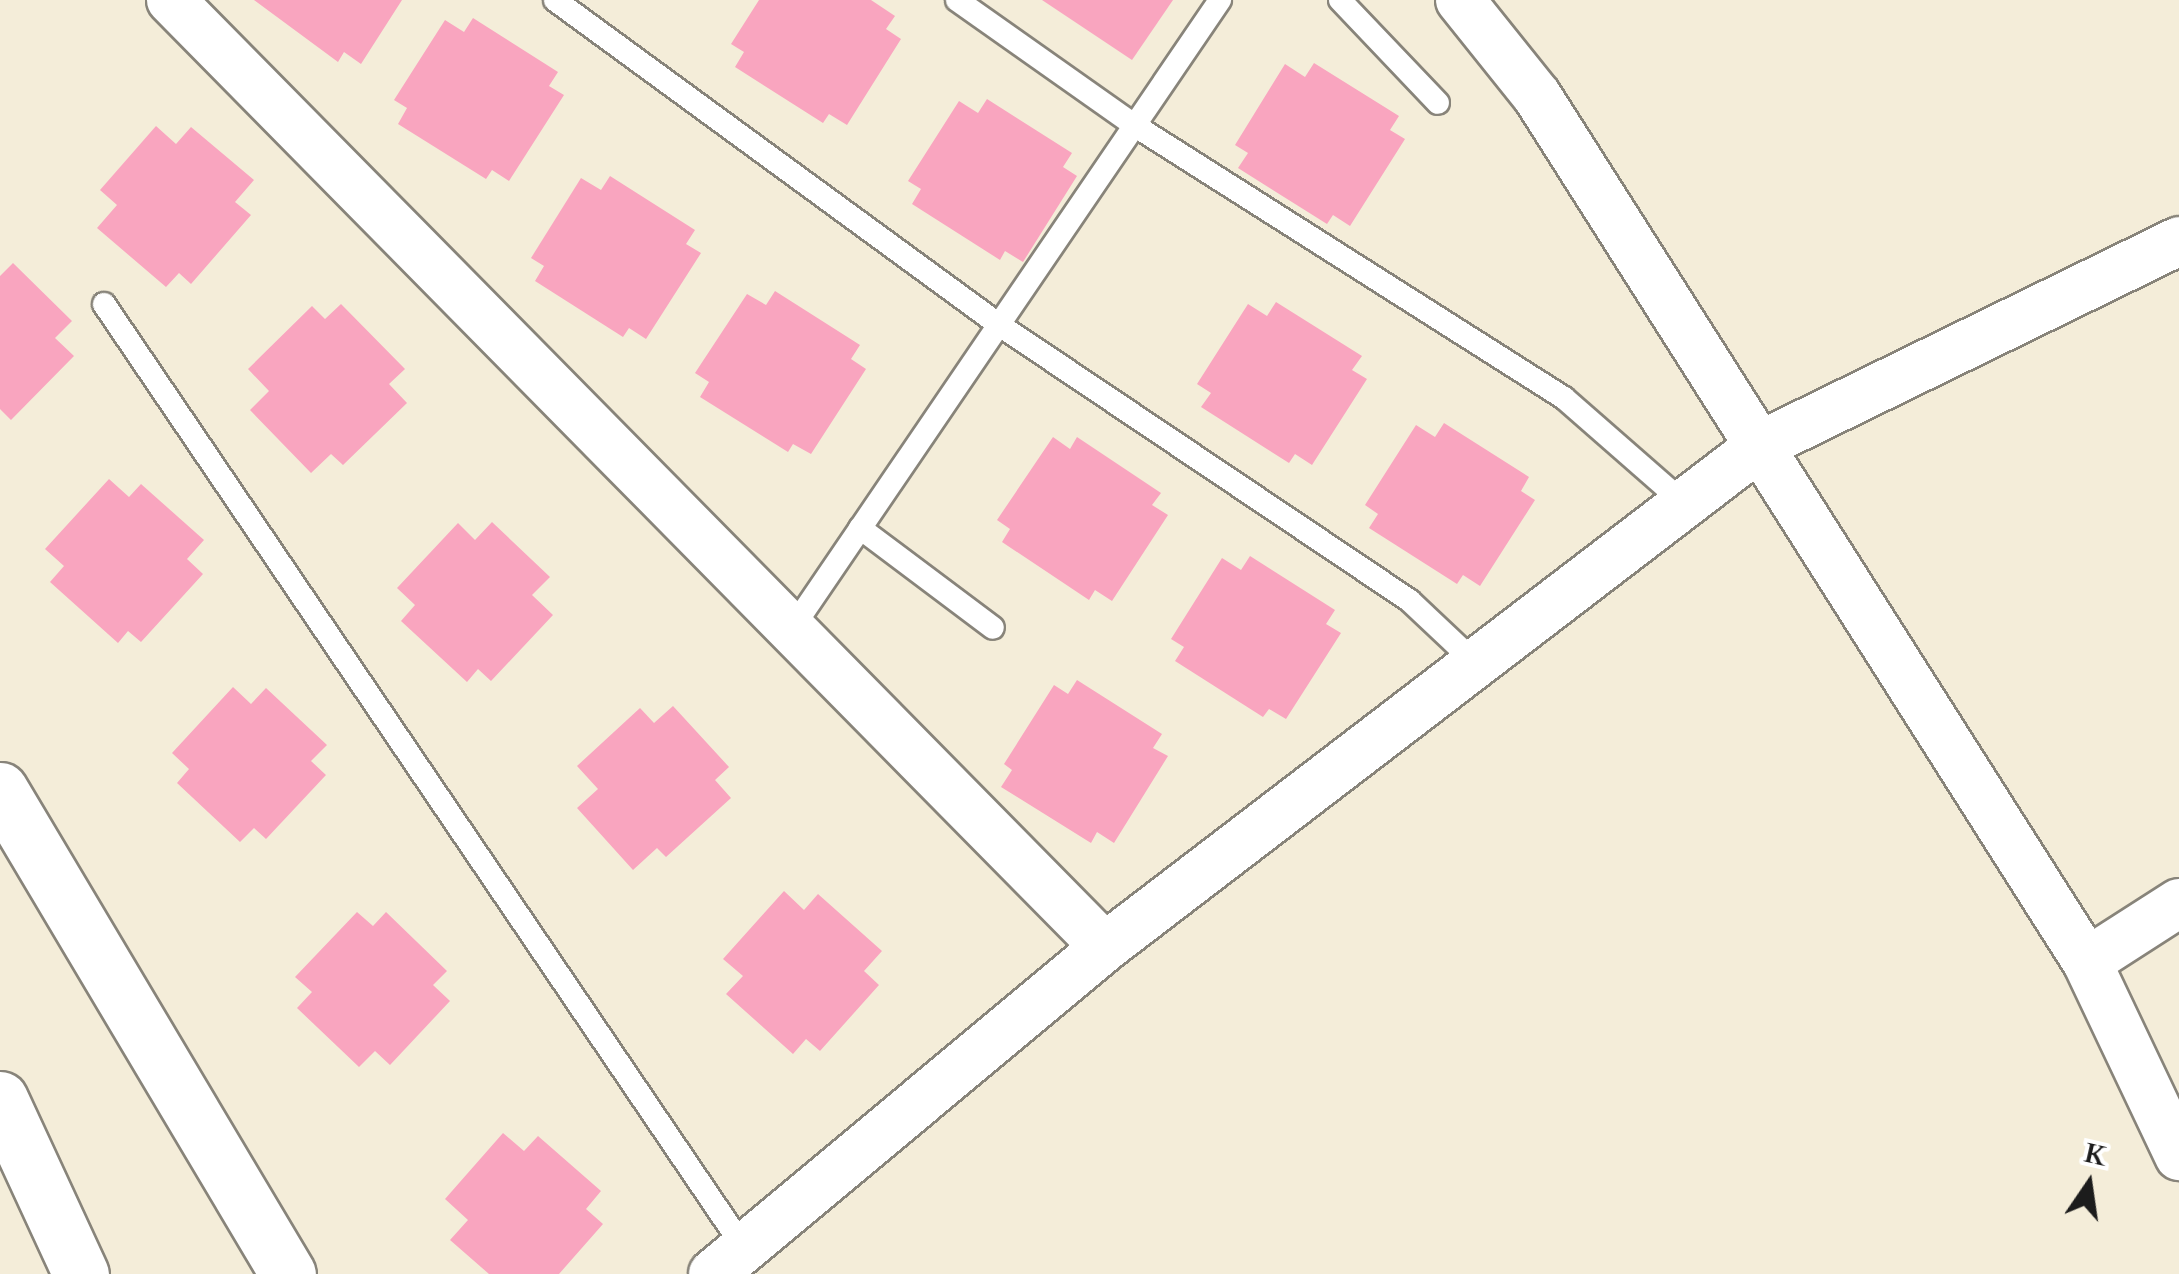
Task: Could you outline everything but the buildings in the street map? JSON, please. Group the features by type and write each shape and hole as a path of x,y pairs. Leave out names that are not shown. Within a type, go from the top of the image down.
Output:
{"street":[{"path":"172,0 789,633 1105,947"},
{"path":"1460,0 1537,96 2087,962 2179,1156"},
{"path":"728,1261 1105,947 1478,666 1761,445 2179,241"},
{"path":"0,790 288,1274"},
{"path":"2087,962 2179,903"},
{"path":"0,1099 82,1274"}],"lane":[{"path":"555,0 998,324 1410,600 1478,666"},
{"path":"956,0 1134,125 1564,398 1685,504"},
{"path":"789,633 1220,0"},
{"path":"1340,0 1438,103"},
{"path":"104,304 728,1261"},
{"path":"860,528 993,628"}]}
